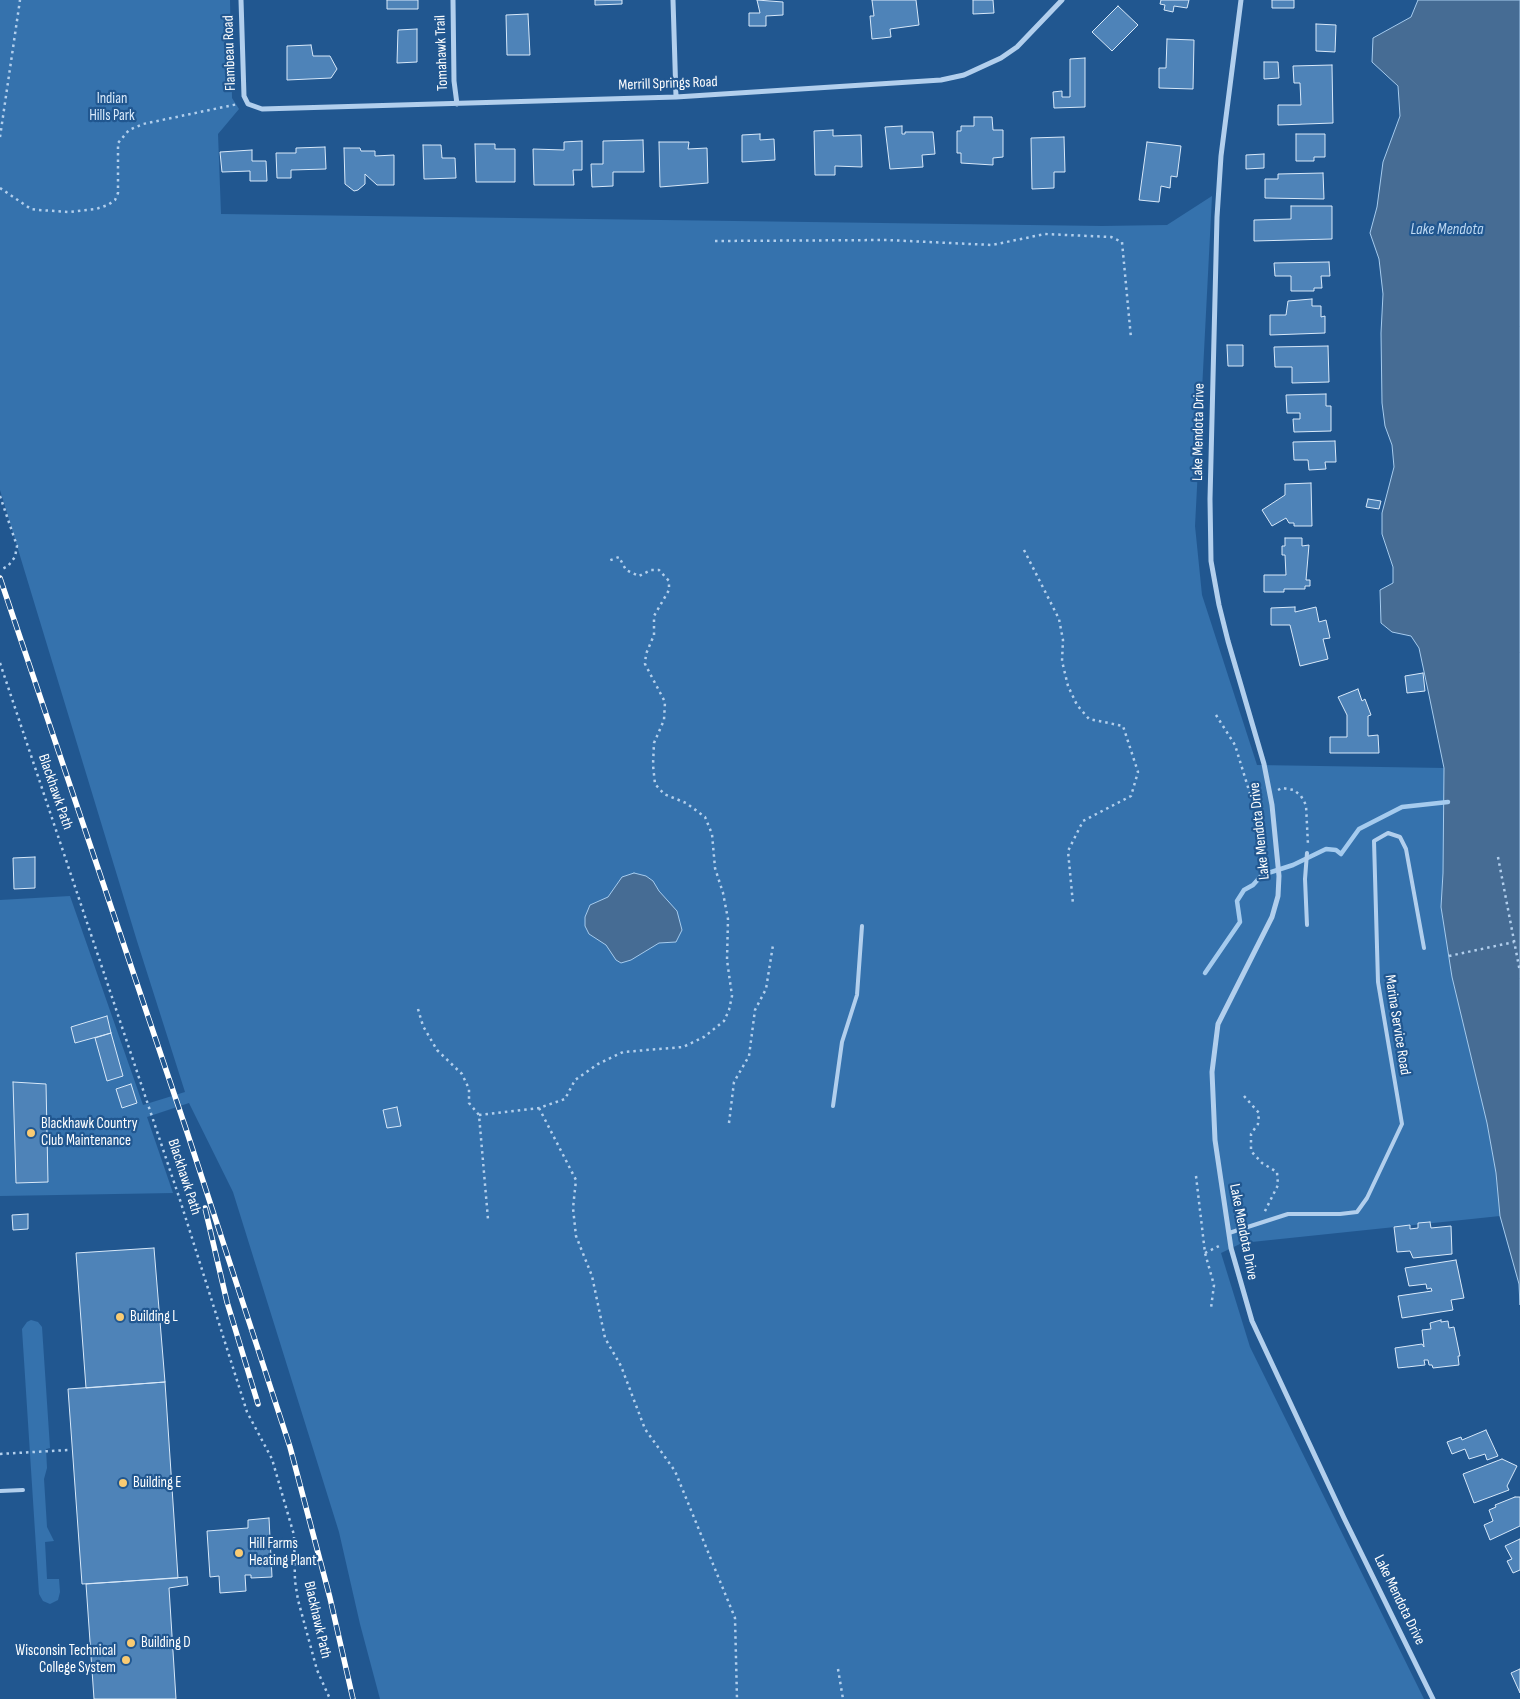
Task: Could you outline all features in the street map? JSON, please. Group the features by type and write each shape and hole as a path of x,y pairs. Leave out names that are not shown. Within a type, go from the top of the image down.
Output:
{"street":[{"name":"Flambeau Road","path":"241,0 244,96 247,103"},
{"name":"Tomahawk Trail","path":"453,0 454,81 457,104"},
{"path":"672,0 676,97"},
{"name":"Merrill Springs Road","path":"247,103 262,109 676,97 842,88 941,80 964,75 987,66 1017,47 1062,0"},
{"name":"Lake Mendota Drive","path":"1241,0 1221,156 1217,217 1210,481 1211,561 1225,632 1264,764 1272,805 1279,876 1278,896 1272,917 1218,1024 1213,1048 1212,1072 1215,1140 1230,1241 1240,1285 1252,1321 1344,1518 1434,1699"}],"lane":[{"name":"Marina Service Road","path":"1229,1234 1288,1214 1340,1214 1357,1212 1367,1198 1402,1124 1378,982 1374,841 1388,833 1400,837 1406,849 1424,948"},
{"path":"1307,853 1307,925"},
{"path":"833,1106 842,1042 857,995 862,926"},
{"path":"0,1491 23,1490"}],"path":[{"path":"0,137 20,0"},
{"path":"0,188 32,208 39,210 69,212 96,209 108,205 115,200 118,193 118,143 129,130 143,124 247,103"},
{"path":"715,241 887,240 992,245 1045,234 1110,237 1122,242 1131,338"},
{"path":"0,496 18,546 8,566 0,570"},
{"path":"1024,550 1058,619 1063,640 1062,661 1068,686 1077,705 1090,719 1123,726 1138,772 1131,796 1083,820 1079,828 1068,851 1073,904"},
{"path":"480,1115 539,1108 565,1099 576,1080 598,1064 623,1052 683,1047 704,1037 724,1021 732,996 727,960 728,919 715,868 712,834 705,817 686,803 664,794 655,784 653,765 654,743 664,720 665,702 645,664 646,654 654,635 654,616 669,590 669,581 659,570 651,570 639,576 626,570 619,558 608,561"},
{"name":"Blackhawk Path","path":"0,663 180,1200 247,1412 272,1459 294,1535 295,1581 300,1608 317,1670 330,1699"},
{"path":"1498,857 1520,972"},
{"path":"1448,956 1514,942"},
{"path":"729,1123 734,1082 749,1056 755,1010 766,989 773,946"},
{"path":"418,1009 423,1026 437,1050 462,1074 469,1088 469,1103 480,1115 488,1219"},
{"path":"1244,1096 1259,1113 1258,1124 1251,1134 1251,1151 1262,1163 1277,1172 1278,1185 1267,1203 1261,1223"},
{"path":"539,1108 576,1180 573,1208 576,1236 592,1276 605,1338 620,1366 645,1429 675,1471 734,1618 737,1699"},
{"path":"1196,1176 1205,1253 1214,1285 1211,1308"},
{"path":"1205,1253 1230,1241"},
{"path":"0,1454 68,1450"},
{"path":"838,1668 843,1699"}],"green space":[{"name":"Indian Hills Park","path":"0,0 230,0 232,98 239,109 218,134 221,214 1102,226 1167,225 1212,196 1195,526 1202,595 1257,765 1444,768 1441,907 1452,977 1487,1123 1496,1173 1500,1216 1242,1243 1221,1253 1250,1347 1424,1699 380,1699 360,1624 339,1532 233,1192 189,1103 147,1117 173,1193 0,1196 0,900 70,896 143,1105 185,1092 137,941 0,490"},
{"path":"31,1320 38,1322 42,1327 50,1448 46,1449 47,1468 44,1479 47,1527 54,1541 45,1542 47,1579 59,1579 60,1592 58,1600 50,1604 43,1601 39,1594 22,1329"}],"water":[{"name":"Lake Mendota","path":"1418,0 1520,0 1520,1305 1519,1284 1500,1216 1496,1173 1487,1123 1452,977 1441,907 1444,768 1419,648 1411,636 1392,632 1381,623 1380,590 1393,583 1393,567 1382,534 1382,513 1394,467 1392,445 1385,426 1382,403 1381,333 1383,294 1379,259 1370,233 1377,207 1383,162 1400,116 1398,86 1372,62 1373,38 1411,17"},
{"path":"634,873 646,876 653,881 659,891 677,911 682,930 676,942 659,943 631,960 621,963 616,960 606,945 589,934 585,926 585,917 590,905 608,897 622,877"}],"building":[{"path":"387,0 418,0 418,9 387,9"},
{"path":"595,0 622,0 622,4 595,5"},
{"path":"757,0 783,2 783,15 766,16 766,26 749,26 749,13 760,13"},
{"path":"872,0 916,0 919,25 890,29 891,37 872,39 870,16 874,16"},
{"path":"973,0 993,0 994,13 973,14"},
{"path":"1161,0 1189,0 1187,8 1174,6 1173,12 1164,10 1165,5 1160,4"},
{"path":"1272,0 1294,0 1294,8 1272,8"},
{"path":"1118,6 1138,25 1112,51 1092,32"},
{"path":"528,14 530,55 507,55 506,15"},
{"path":"1316,24 1336,25 1335,52 1316,51"},
{"path":"417,29 417,62 397,63 398,30"},
{"path":"1167,39 1194,40 1193,89 1159,88 1159,68 1166,68"},
{"path":"311,45 313,56 330,56 337,69 331,78 287,80 287,46"},
{"path":"1085,58 1085,107 1054,108 1053,92 1062,91 1062,97 1070,97 1070,59"},
{"path":"1264,62 1278,62 1279,78 1264,79"},
{"path":"1332,65 1333,123 1278,125 1278,105 1301,105 1300,83 1294,83 1293,66"},
{"path":"974,117 992,117 993,130 1003,130 1003,157 993,158 993,165 961,163 961,153 957,153 957,131 961,131 961,126 974,126"},
{"path":"902,126 902,134 905,134 905,132 933,132 935,154 922,155 923,167 890,169 885,127"},
{"path":"833,130 833,136 861,135 862,167 835,166 835,175 815,175 814,131"},
{"path":"760,134 760,140 774,139 775,160 742,162 742,135"},
{"path":"1296,134 1325,134 1325,157 1314,157 1314,161 1296,161"},
{"path":"1064,137 1065,172 1054,172 1054,188 1032,189 1031,138"},
{"path":"643,140 644,172 613,172 613,186 592,187 591,164 603,164 603,141"},
{"path":"582,141 582,170 573,170 574,185 534,185 533,149 564,150 564,142"},
{"path":"659,142 689,142 688,149 707,148 708,183 660,187"},
{"path":"1147,142 1181,146 1177,177 1171,176 1170,188 1161,186 1159,202 1139,200"},
{"path":"475,144 495,144 495,149 515,149 515,182 476,182"},
{"path":"423,145 441,145 442,158 455,158 456,178 424,179"},
{"path":"325,147 326,169 291,170 291,178 277,178 276,153 296,153 296,148"},
{"path":"344,148 360,148 361,151 375,151 375,156 394,155 394,185 377,185 365,174 365,184 354,191 345,184"},
{"path":"252,150 252,161 266,161 267,181 250,181 250,171 222,172 220,152"},
{"path":"1264,154 1264,168 1246,169 1246,155"},
{"path":"1323,173 1324,199 1265,198 1265,179 1278,179 1278,174"},
{"path":"1291,206 1332,206 1332,239 1254,241 1254,220 1291,219"},
{"path":"1329,262 1330,276 1321,276 1322,288 1314,288 1314,291 1291,291 1291,276 1275,276 1274,263"},
{"path":"1312,299 1312,306 1321,306 1321,317 1325,316 1325,333 1270,335 1270,315 1286,315 1288,301"},
{"path":"1227,345 1243,345 1243,366 1228,366"},
{"path":"1328,346 1329,382 1292,383 1292,367 1275,367 1274,347"},
{"path":"1326,394 1326,406 1331,406 1331,431 1294,432 1293,419 1300,419 1300,413 1287,413 1286,395"},
{"path":"1335,441 1336,462 1325,462 1326,469 1309,470 1308,460 1294,460 1293,442"},
{"path":"1311,483 1312,526 1294,526 1294,523 1289,523 1286,518 1272,526 1262,510 1285,495 1285,484"},
{"path":"1368,499 1381,501 1379,509 1366,507"},
{"path":"1285,538 1302,538 1302,546 1309,545 1306,580 1310,580 1310,586 1305,586 1305,589 1284,589 1284,592 1264,592 1264,575 1286,575 1285,555 1282,555 1282,546 1285,546"},
{"path":"1295,607 1295,612 1316,607 1319,622 1326,620 1330,638 1323,639 1328,659 1300,666 1290,625 1271,625 1271,608"},
{"path":"1423,673 1425,691 1407,693 1405,676"},
{"path":"1358,689 1362,701 1365,699 1371,715 1368,716 1368,736 1378,735 1379,753 1330,753 1330,737 1347,737 1347,715 1338,697"},
{"path":"35,857 35,888 14,889 13,858"},
{"path":"107,1016 111,1033 75,1043 71,1027"},
{"path":"111,1033 123,1076 107,1081 95,1038"},
{"name":"Blackhawk Country Club Maintenance","path":"13,1082 46,1084 48,1182 16,1183"},
{"path":"131,1084 137,1103 122,1108 116,1089"},
{"path":"397,1107 401,1126 387,1128 383,1110"},
{"path":"28,1214 28,1229 13,1230 12,1215"},
{"path":"1430,1222 1431,1228 1451,1226 1452,1254 1413,1258 1410,1251 1397,1252 1394,1227 1410,1225 1410,1229 1418,1228 1418,1223"},
{"name":"Building L","path":"154,1248 165,1382 86,1388 76,1253"},
{"path":"1456,1260 1464,1298 1451,1300 1453,1310 1402,1318 1398,1296 1432,1291 1431,1288 1427,1289 1426,1284 1409,1286 1405,1268"},
{"path":"1441,1320 1441,1322 1448,1321 1449,1328 1454,1327 1460,1356 1458,1356 1459,1365 1433,1368 1432,1365 1429,1365 1428,1360 1424,1360 1425,1365 1398,1368 1395,1348 1422,1344 1424,1347 1422,1330 1431,1329 1430,1323"},
{"name":"Building E","path":"165,1382 178,1578 82,1584 68,1389"},
{"path":"1486,1430 1498,1456 1487,1460 1485,1454 1469,1459 1465,1449 1452,1454 1447,1442 1461,1437 1462,1440"},
{"path":"1502,1459 1517,1466 1507,1486 1509,1490 1474,1503 1463,1474"},
{"path":"1515,1497 1520,1497 1520,1526 1490,1540 1484,1525 1493,1521 1489,1510 1496,1507 1495,1505"},
{"name":"Hill Farms Heating Plant","path":"269,1518 272,1577 251,1578 251,1575 245,1575 246,1591 220,1593 219,1576 210,1577 207,1531 248,1528 248,1520"},
{"path":"1520,1539 1520,1570 1513,1573 1507,1561 1512,1559 1505,1546"},
{"name":"Building D","path":"187,1577 188,1585 169,1588 176,1699 94,1699 86,1584"},
{"path":"1520,1669 1520,1693 1511,1673"}],"waterway":[{"path":"1205,973 1240,922 1237,901 1244,890 1253,885 1262,875 1293,865 1326,849 1336,850 1341,854 1359,829 1402,807 1448,802"}],"railway":[{"path":"0,578 187,1132 290,1447 330,1598 353,1699"},
{"path":"205,1208 227,1302 258,1404"}],"place":[{"name":"Blackhawk Country Club Maintenance","path":"31,1133"},
{"name":"Building L","path":"120,1317"},
{"name":"Building E","path":"123,1483"},
{"name":"Hill Farms Heating Plant","path":"239,1553"},
{"name":"Building D","path":"131,1643"},
{"name":"Wisconsin Technical College System","path":"126,1660"}]}
